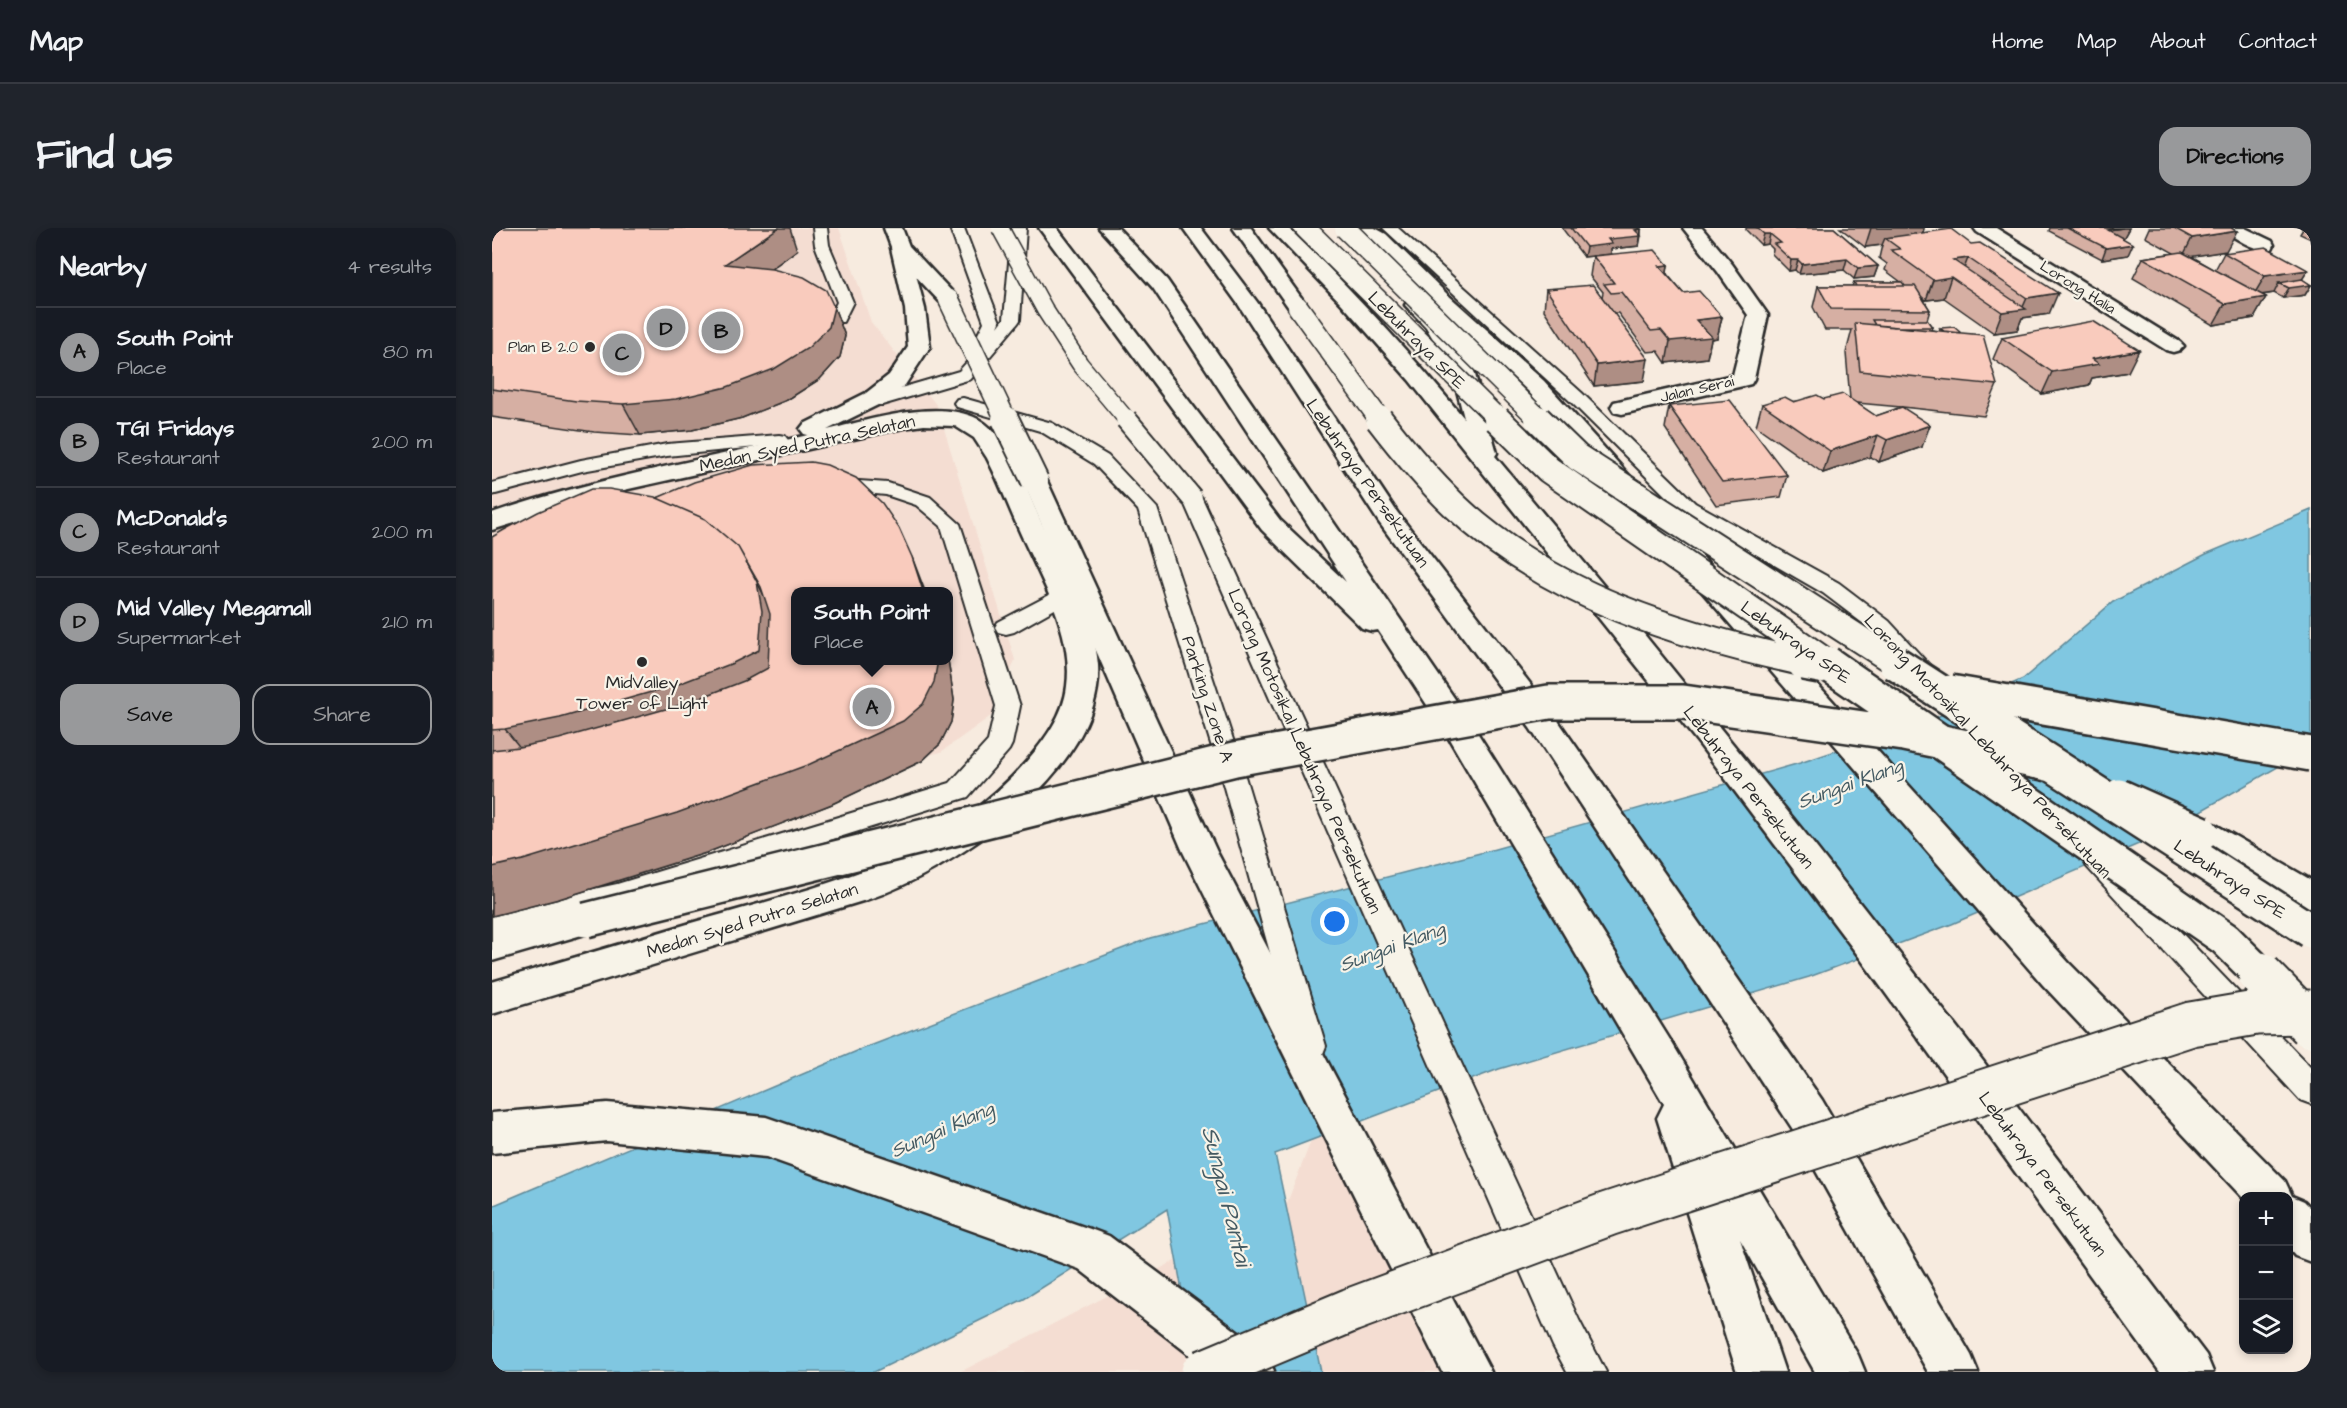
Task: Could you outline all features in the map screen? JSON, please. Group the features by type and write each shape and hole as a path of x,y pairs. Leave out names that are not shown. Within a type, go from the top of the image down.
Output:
{"main road":[{"path":"697,467 819,426 874,398 897,380 919,347 915,309 893,228"},
{"path":"1048,228 1271,525 1417,664"},
{"path":"1108,228 1160,284 1459,729 1658,1056 1841,1372"},
{"name":"Lebuhraya Persekutuan","path":"1192,228 1247,302 1387,516 1541,720 1807,1114 1954,1372"},
{"path":"1242,228 1416,465 1456,507 1515,554 1575,589 1684,633 1803,663 1955,693 2311,754"},
{"name":"Lebuhraya Persekutuan","path":"1278,228 1359,309 1644,651 1933,1026 2189,1372"},
{"name":"Lebuhraya SPE","path":"1305,228 1549,471 2225,939 2311,1026"},
{"path":"1335,228 1434,324 1463,371 1488,464"},
{"name":"Lebuhraya SPE","path":"1345,228 1577,457 2311,932"},
{"path":"1361,228 1380,238 1536,386 2056,975 2265,1192"},
{"name":"Jalan Serai","path":"1622,407 1743,379 1758,315 1725,268 1692,228"},
{"name":"Lorong Halia","path":"1983,228 2173,346"},
{"path":"2231,228 2265,245"},
{"path":"900,248 949,300 1035,481 1200,852 1467,1372"},
{"name":"Medan Syed Putra Selatan","path":"492,522 572,497 913,420 941,419 968,423 975,425 988,438 1077,633 1083,666 1079,703 1057,744 1019,790 968,833 917,863 866,886 492,998"},
{"path":"492,946 598,917 1235,759 1549,702 1683,702 1904,734 2040,761 2202,833 2311,897"},
{"path":"1203,1372 1249,1364 1352,1310 1608,1214 2191,1024 2256,1012 2311,1012"},
{"path":"1658,1056 1761,1372"},
{"path":"492,1133 607,1122 766,1137 1094,1252 1249,1364"},
{"path":"2293,1220 2311,1240"}],"lane":[{"path":"820,228 822,245 845,302 837,319"},
{"path":"957,228 992,322 965,375"},
{"name":"Lorong Motosikal Lebuhraya Persekutuan","path":"1000,228 1045,310 1080,364 1192,498 1566,1333 1587,1372"},
{"path":"882,400 965,375 1012,320 1019,228"},
{"name":"Lorong Motosikal Lebuhraya Persekutuan","path":"1390,228 1576,397 1688,507 1831,588 1881,626 2165,936 2311,1090"},
{"name":"Parking Zone A","path":"963,404 1046,427 1101,460 1147,508 1232,773 1327,1098"},
{"path":"492,489 581,465 667,450 779,440"},
{"path":"492,922 617,895 959,790 1000,744 1008,706 950,524 922,501 888,489 839,485 809,486"},
{"path":"492,538 572,497"},
{"path":"1006,627 1061,596"}],"shaded area":[{"path":"492,228 839,228 871,322 937,406 1015,660 995,713 941,752 492,870"},
{"path":"1323,1110 1462,1372 960,1372 1287,1203"}],"water":[{"path":"2311,510 2311,748 2155,837 1952,924 1809,977 1499,1069 1275,1154 1321,1372 1197,1372 1167,1209 1024,1299 874,1372 492,1372 492,1206 857,1051 1150,938 1488,851 1800,763 1939,716 2023,679 2113,602 2206,554"}],"building":[{"path":"492,228 778,228 725,264 772,269 804,277 826,290 834,307 829,327 808,348 774,369 727,387 676,399 623,404 576,401 492,389"},
{"path":"1571,228 1640,228 1635,230 1641,236 1608,239 1612,244 1586,247"},
{"path":"1757,228 1834,228 1878,266 1858,268 1847,259 1802,264 1798,260 1791,260 1774,244 1781,243 1770,234 1764,234"},
{"path":"2067,228 2123,228 2108,230 2133,244 2106,248"},
{"path":"2174,228 2231,228 2237,231 2192,238"},
{"path":"1951,229 1971,244 1980,243 2058,293 2027,298 1968,258 1953,260 2026,309 2002,312 1951,277 1933,280 1891,250 1900,249 1885,238"},
{"path":"2266,247 2308,270 2265,276 2224,253"},
{"path":"1655,250 1668,265 1659,266 1683,293 1699,291 1722,317 1696,320 1712,337 1670,341 1661,330 1651,331 1621,292 1611,293 1604,284 1614,283 1593,256"},
{"path":"2182,252 2266,297 2225,304 2143,258"},
{"path":"2302,279 2311,285 2289,288 2279,283"},
{"path":"1854,282 1902,282 1905,286 1856,286"},
{"path":"1593,285 1648,359 1597,365 1546,289"},
{"path":"1818,286 1915,286 1930,310 1831,309"},
{"path":"1872,320 1927,320 1932,327 1875,325"},
{"path":"2093,321 2139,350 2092,359 2099,364 2052,372 2002,338"},
{"path":"1855,323 1983,335 1997,385 1860,371"},
{"path":"1954,327 1961,333 1944,331 1940,328"},
{"path":"1843,394 1876,416 1902,407 1930,425 1887,440 1878,435 1830,451 1762,404 1785,397 1794,402 1817,395 1824,399"},
{"path":"1730,400 1787,475 1722,482 1669,406"},
{"path":"811,462 827,465 856,478 882,503 899,528 922,587 791,587 791,665 937,665 934,682 923,704 903,721 810,764 677,813 523,860 492,867 492,750 559,739 687,703 744,681 768,668 770,614 761,587 738,547 705,519 657,498 694,482 753,465"},
{"name":"MidValley Tower of Light","path":"591,489 609,489 655,497 705,519 738,547 757,582 762,611 759,650 733,663 676,685 560,718 492,730 492,537 538,512"}],"place":[{"name":"Mid Valley Megamall","path":"666,328"},
{"name":"TGI Fridays","path":"721,331"},
{"name":"Plan B 2.0","path":"590,347"},
{"name":"McDonald's","path":"622,353"},
{"name":"MidValley Tower of Light","path":"642,662"},
{"name":"South Point","path":"872,707"}],"water label":[{"name":"Sungai Klang","path":"1850,783"},
{"name":"Sungai Klang","path":"1392,946"},
{"name":"Sungai Klang","path":"942,1129"},
{"name":"Sungai Pantai","path":"1227,1196"}]}
